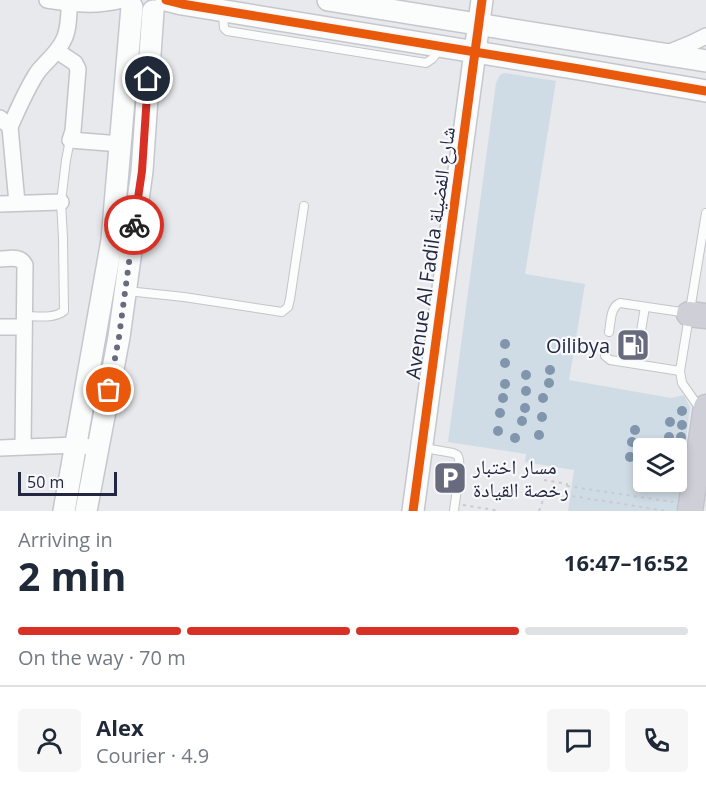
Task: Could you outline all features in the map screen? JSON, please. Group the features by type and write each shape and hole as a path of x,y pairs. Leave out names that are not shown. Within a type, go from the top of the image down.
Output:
{"main road":[{"path":"691,508 705,411"}],"street":[{"path":"47,0 93,5 126,2 138,11 146,12 162,4 182,4 706,91"},
{"path":"328,0 706,62"},
{"name":"Avenue Al Fadila شارع الفضيلة","path":"413,511 482,0"},
{"path":"17,203 5,122 38,72 64,41 70,2"},
{"path":"64,511 112,240 121,144 126,2"},
{"path":"86,511 119,337 162,4"},
{"path":"663,55 706,36"},
{"path":"57,51 75,63 78,69 73,131 70,140 121,144"},
{"path":"0,204 61,202"},
{"path":"0,259 19,258 25,265 23,447"},
{"path":"0,327 24,321"},
{"path":"0,448 76,445 98,448"}],"lane":[{"path":"24,321 59,315 64,311 61,202 70,140"},
{"path":"125,291 184,297 282,312 288,307 290,299 304,206"},
{"path":"705,411 682,383 680,371 698,315 706,213"},
{"path":"609,332 614,308 620,303 698,315"},
{"path":"640,337 645,307"},
{"path":"606,350 605,356 610,360 680,371"},
{"path":"636,364 638,355"},
{"path":"422,447 453,453 459,458 454,507"}],"path":[{"path":"544,480 691,508"},
{"path":"565,495 567,486"},
{"path":"539,494 564,498 565,495 667,511"},
{"path":"539,511 545,495"},
{"path":"454,507 500,511"}],"shaded area":[{"path":"504,73 556,81 525,274 585,284 569,380 671,398 684,395 690,407 686,438 633,438 633,492 680,492 678,511 568,511 574,470 525,462 526,454 448,442 496,83 500,75"}],"cycle path":[{"path":"166,0 706,91"},
{"path":"413,511 482,0"}],"way so far":[{"path":"109,390 119,337 134,225"}],"place":[{"name":"Oilibya","path":"633,345"},
{"name":"مسار اختبار رخصة القيادة","path":"450,478"}],"route":[{"path":"134,225 142,171 148,79"}]}
